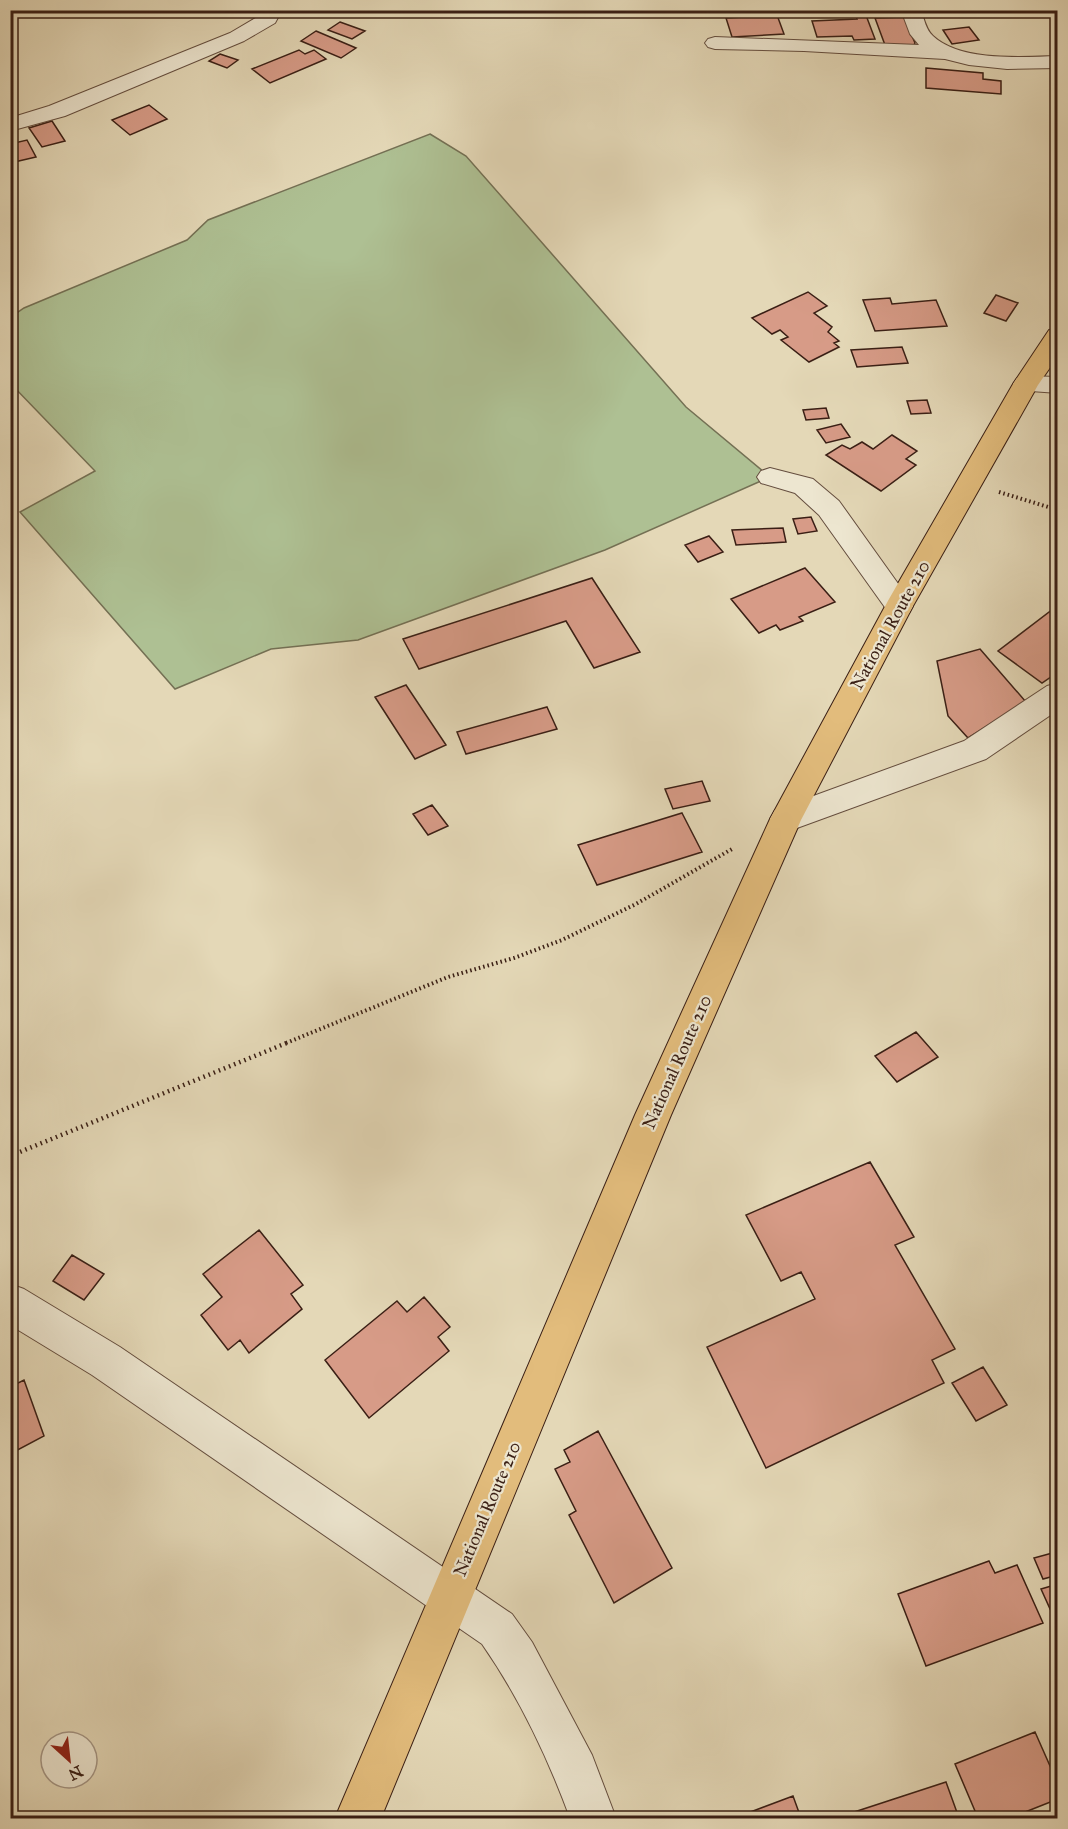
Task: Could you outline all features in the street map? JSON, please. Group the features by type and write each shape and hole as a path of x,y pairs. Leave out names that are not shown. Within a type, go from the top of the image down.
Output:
{"highway":[{"name":"National Route 210","path":"358,1818 653,1115 786,819 899,606 1042,385 1058,336"}],"street":[{"path":"10,124 57,111 237,37 268,20 272,10"},
{"path":"911,10 924,40 945,53"},
{"path":"715,43 804,45 945,53 1015,63 1058,62"},
{"path":"770,477 804,486 829,507 899,606"},
{"path":"786,819 975,750 1058,694"},
{"path":"10,1303 106,1361 484,1619 508,1641 576,1771 592,1818"}],"path":[{"path":"999,492 1058,510"},
{"path":"10,1156 448,977 538,950 630,908 786,819"}],"green space":[{"path":"430,134 466,156 686,407 770,477 605,550 358,640 271,649 175,689 20,512 95,471 11,384 11,317 24,308 187,240 208,220"}],"building":[{"path":"854,10 864,10 875,39 854,40 852,36 817,37 812,21 857,19"},
{"path":"777,15 784,34 732,37 726,18"},
{"path":"904,17 915,43 911,50 885,45 875,18"},
{"path":"340,22 365,31 352,39 328,30"},
{"path":"969,27 979,40 952,44 943,30"},
{"path":"316,31 356,48 341,58 301,41"},
{"path":"299,50 305,54 314,50 326,59 270,83 252,69"},
{"path":"220,54 238,60 227,68 209,61"},
{"path":"926,68 983,73 983,79 1001,81 1001,94 926,88"},
{"path":"149,105 167,119 130,135 112,120"},
{"path":"52,121 65,141 42,147 29,128"},
{"path":"27,140 36,157 10,163 10,144"},
{"path":"808,292 827,306 814,313 832,327 828,332 839,341 834,343 839,347 809,362 781,340 788,337 780,330 772,334 752,318"},
{"path":"996,295 1018,303 1006,321 984,313"},
{"path":"890,298 892,304 936,300 947,326 875,331 863,300"},
{"path":"902,347 908,363 857,367 851,350"},
{"path":"927,400 931,413 911,414 907,401"},
{"path":"826,408 829,418 806,420 803,410"},
{"path":"841,424 850,437 826,443 817,430"},
{"path":"892,435 917,451 906,459 916,465 881,491 826,455 842,445 850,449 862,442 873,449"},
{"path":"811,517 817,531 798,534 793,519"},
{"path":"783,528 786,542 736,545 732,530"},
{"path":"709,536 723,552 698,562 685,545"},
{"path":"805,568 835,602 799,617 803,621 780,630 776,625 759,633 731,599"},
{"path":"592,578 640,652 594,668 566,621 419,669 403,639"},
{"path":"1057,606 1058,672 1042,683 998,651"},
{"path":"980,649 1026,702 968,738 948,716 937,661"},
{"path":"406,685 446,745 415,759 375,697"},
{"path":"547,707 557,729 466,754 457,732"},
{"path":"702,781 710,801 673,809 665,789"},
{"path":"432,805 448,826 428,835 413,814"},
{"path":"682,813 702,852 597,885 578,845"},
{"path":"916,1032 938,1057 897,1082 875,1056"},
{"path":"870,1162 914,1237 895,1245 955,1349 932,1360 944,1383 766,1468 707,1347 815,1299 801,1272 781,1281 746,1215"},
{"path":"259,1230 303,1285 291,1294 302,1309 249,1353 240,1340 228,1350 201,1315 222,1297 203,1274"},
{"path":"72,1255 104,1274 84,1300 53,1281"},
{"path":"424,1297 450,1327 438,1337 449,1351 369,1418 325,1360 397,1301 407,1312"},
{"path":"983,1367 1007,1405 976,1421 952,1383"},
{"path":"24,1380 44,1436 10,1454 10,1387"},
{"path":"598,1431 672,1568 614,1603 569,1515 576,1511 555,1469 570,1462 564,1450"},
{"path":"1056,1552 1058,1575 1043,1579 1034,1558"},
{"path":"989,1561 995,1573 1017,1565 1043,1623 926,1666 898,1594"},
{"path":"1058,1584 1058,1609 1051,1611 1041,1589"},
{"path":"1035,1732 1058,1784 1058,1799 1010,1818 978,1818 955,1764"},
{"path":"946,1782 959,1818 843,1818 842,1816"},
{"path":"793,1796 801,1818 737,1817"}]}
